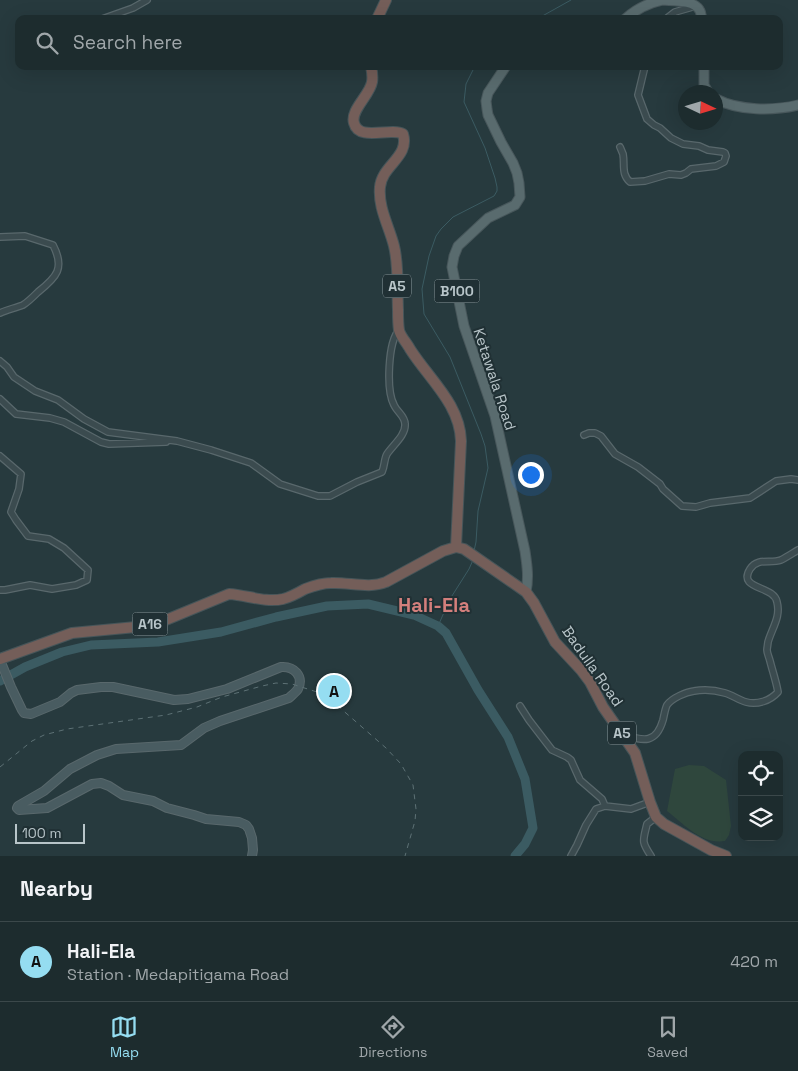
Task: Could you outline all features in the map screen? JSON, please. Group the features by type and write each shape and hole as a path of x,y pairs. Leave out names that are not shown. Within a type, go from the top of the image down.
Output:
{"highway":[{"path":"379,15 386,0"},
{"name":"A5","path":"371,70 372,82 353,115 354,123 357,129 363,132 397,131 404,136 401,154 385,172 381,182 382,210 395,254 399,330 450,404 460,428 461,549"},
{"name":"Badulla Road","path":"461,549 526,592 555,642 590,682 603,707 635,754 656,817"},
{"name":"A16","path":"0,660 72,633 161,622 229,594 278,600 286,599 307,588 323,584 378,585 443,551 461,549"},
{"path":"656,817 664,824 711,850 726,856"}],"main road":[{"path":"630,15 651,2 662,0 683,1 696,5 701,15"},
{"name":"Ketawala Road","path":"503,70 488,93 487,109 501,142 513,162 520,184 520,197 515,205 488,218 458,246 452,267 464,326 494,416 501,445 528,571 526,592"},
{"path":"704,70 704,85"},
{"path":"723,103 739,108 789,107 798,105"}],"street":[{"path":"113,15 133,8 147,0"},
{"path":"671,15 696,5"},
{"path":"620,146 623,155 624,172 630,182 645,181 669,174 682,175 691,169 716,166 724,162 726,156 726,153 723,152 683,144 671,138 647,119 638,95 644,70"},
{"path":"0,237 25,236 53,245 58,254 59,261 58,271 52,281 24,304 0,313"},
{"path":"0,361 14,377 35,391 58,400 84,419 108,432 176,441 251,463 280,484 318,496 330,496 382,472 386,456 402,435 406,426 404,419 393,404 389,382 390,353 399,330"},
{"path":"0,400 16,414 50,418 64,422 101,442 109,444 176,441"},
{"path":"584,434 595,433 601,436 615,454 638,467 660,484 682,506 696,508 710,503 750,498 776,481 798,480"},
{"path":"0,456 21,474 18,494 11,512 28,536 49,539 64,548 88,570 87,580 76,585 52,589 30,586 0,590"},
{"path":"623,735 640,740 655,736 660,729 667,705 686,692 708,689 726,693 747,702 760,702 774,697 778,692 767,649 778,616 777,598 769,591 751,584 747,576 755,563 779,560 798,550"},
{"path":"0,660 11,688 24,713 31,714 60,702 77,690 113,687 174,700 188,699 227,690 281,667 288,666 296,671 300,678 298,690 289,698 204,728 182,745 116,749 97,755 70,769 44,791 17,808 19,810 47,808 92,784 101,783 123,795 153,801 167,808 206,819 239,822 246,825 252,838 252,856"},
{"path":"520,706 528,720 552,750 571,760 580,780 602,799 605,806"},
{"path":"571,856 596,809 605,806 631,809 650,802"},
{"path":"651,856 644,845 644,838 647,824 656,817"}],"green space":[{"path":"689,765 704,766 726,780 731,826 725,841 709,840 701,837 667,811 675,769"}],"waterway":[{"path":"544,15 571,0"},
{"path":"473,70 466,84 464,102 485,148 495,178 497,191 494,196 453,217 441,229 436,236 429,256 422,289 424,314 450,357 485,446 488,468 478,511 474,551"},
{"path":"438,626 450,599 473,560"},
{"path":"0,681 25,667 62,652 91,645 158,642 221,632 327,606 368,604 414,615 438,626 446,633 478,690 508,737 525,779 533,828 525,844 515,856"}],"railway":[{"path":"0,767 32,741 44,735 67,729 166,715 262,686 276,683 292,684 317,692 331,700 386,748 401,764 413,785 416,809 415,821 405,856"}],"place":[{"name":"Hali-Ela","path":"334,691"}],"district":[{"name":"Hali-Ela","path":"434,605"}]}
